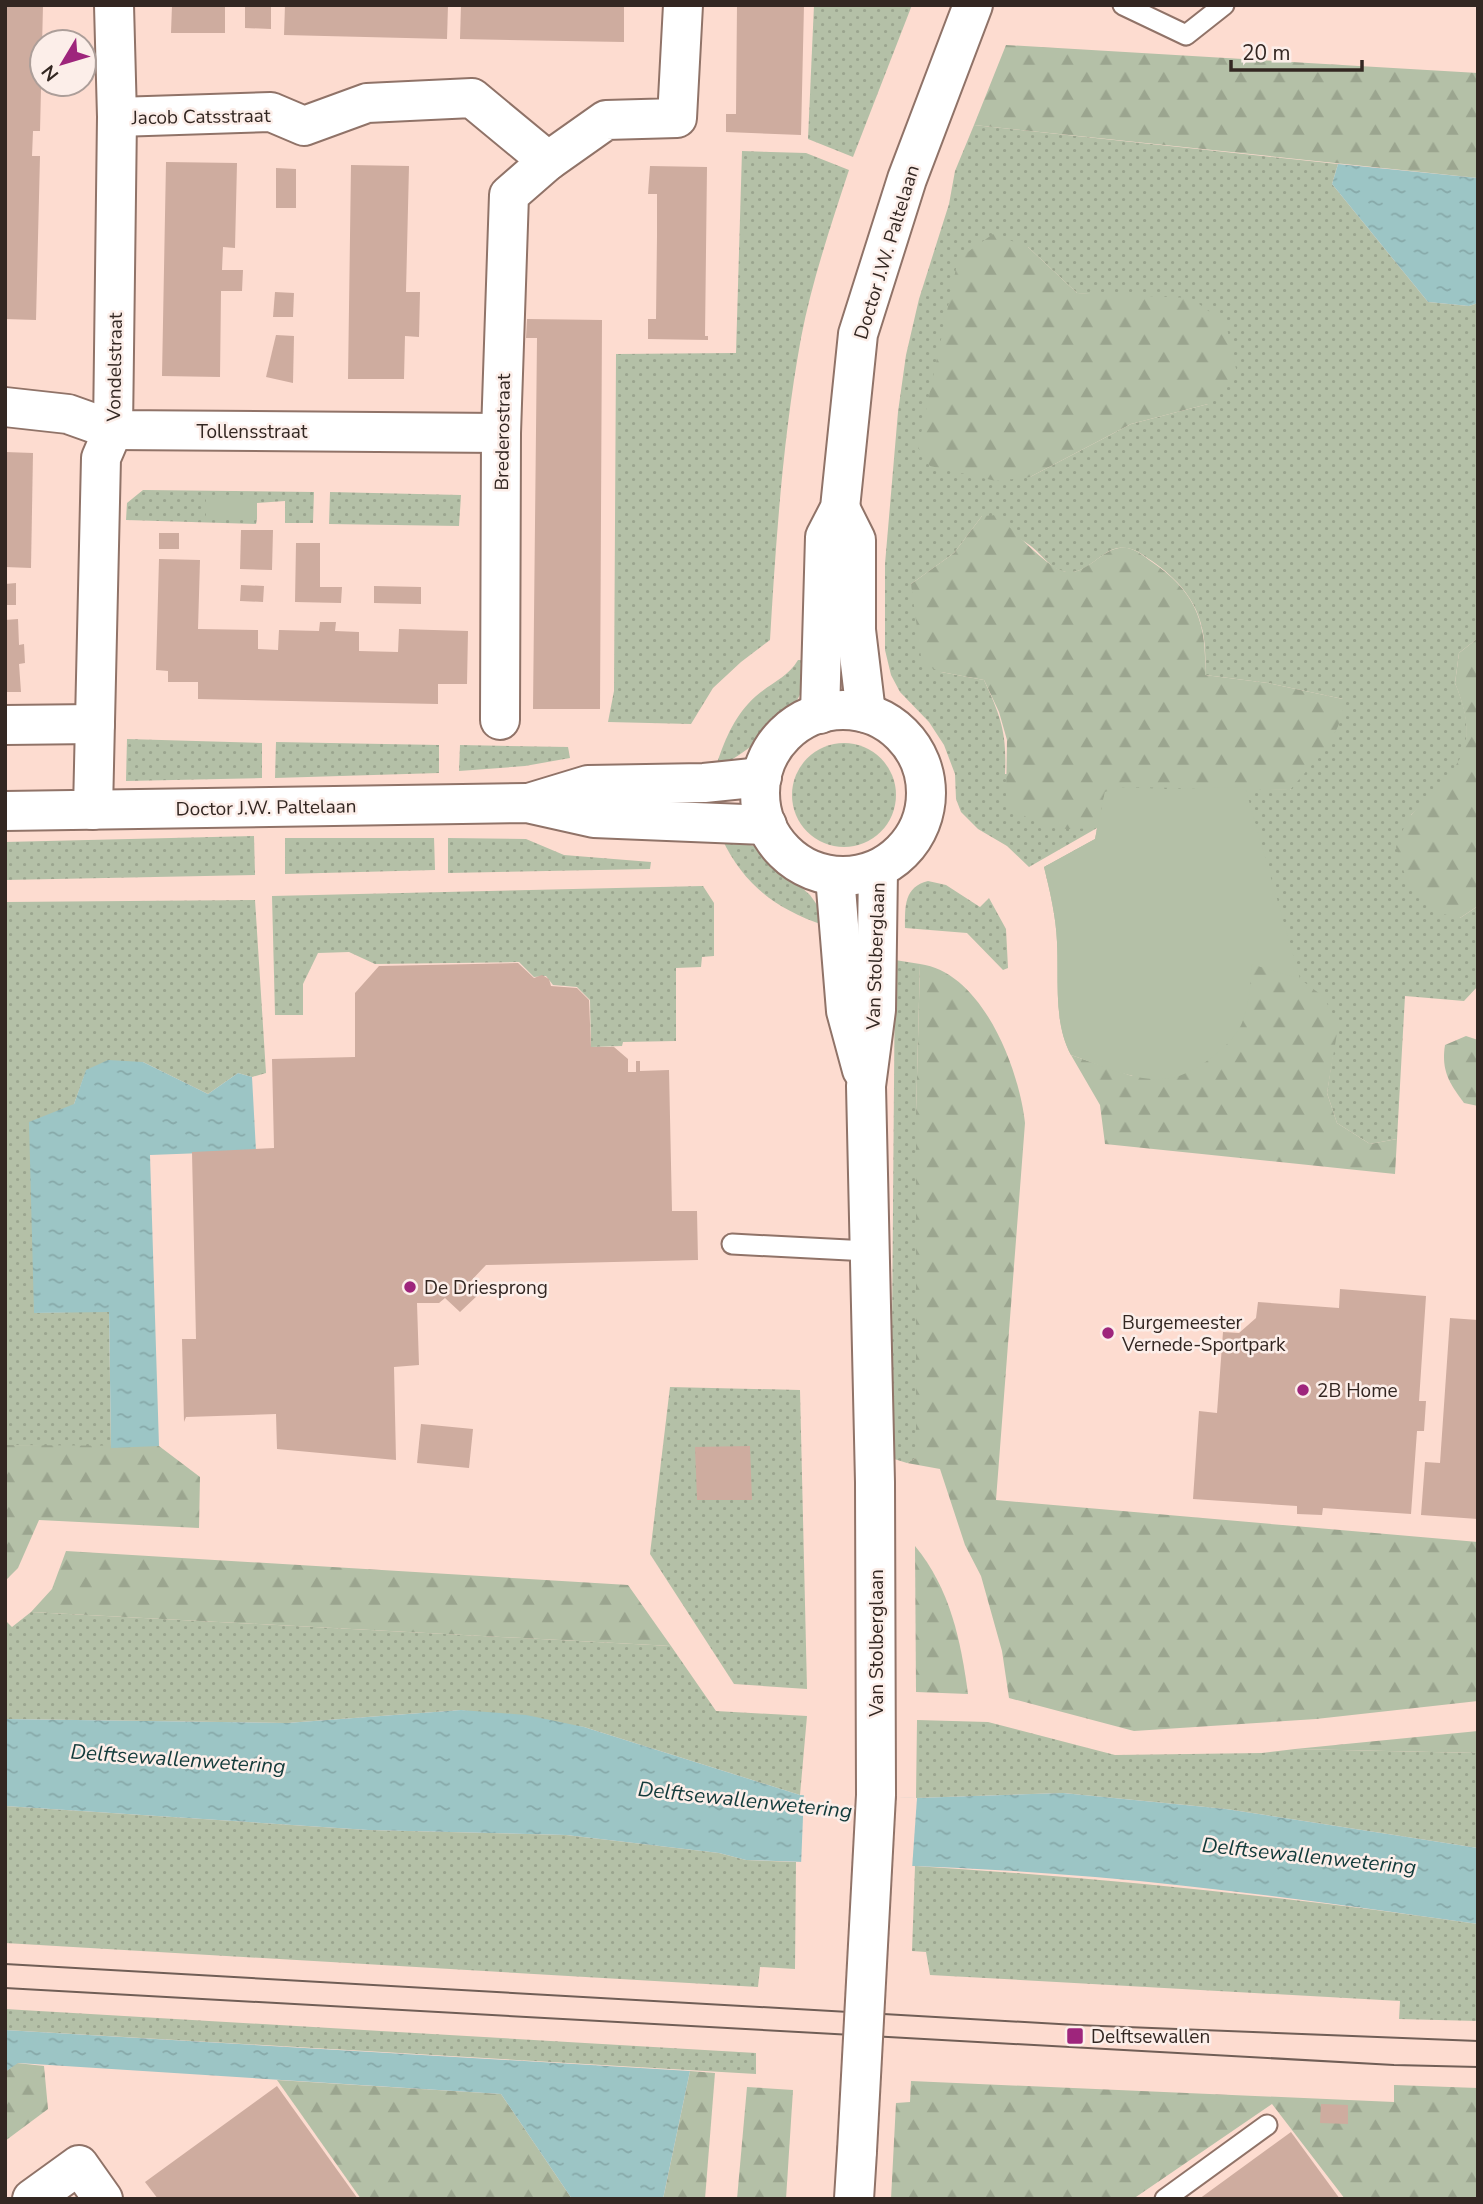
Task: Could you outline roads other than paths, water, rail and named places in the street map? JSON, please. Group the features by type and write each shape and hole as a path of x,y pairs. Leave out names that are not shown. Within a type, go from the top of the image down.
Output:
{"street":[{"name":"Vondelstraat","path":"93,810 101,458 113,430 117,117 114,5"},
{"name":"Brederostraat","path":"500,720 501,432 509,195 548,161 606,120 677,118 683,5"},
{"name":"Doctor J.W. Paltelaan","path":"820,714 825,537 841,508 858,334 907,179 974,5"},
{"name":"Jacob Catsstraat","path":"117,117 271,112 304,126 367,103 472,98 548,161"},
{"name":"Tollensstraat","path":"5,407 68,414 113,430 501,432"},
{"path":"841,508 856,540 856,630 866,713"},
{"path":"835,711 866,713 883,721 911,745 925,779 923,816 916,833 896,858 878,869 857,875 835,876 820,873 794,860 778,844 767,825 761,801 762,777 770,756 782,737 806,719 835,711"},
{"path":"5,725 95,724"},
{"name":"Doctor J.W. Paltelaan","path":"527,803 588,785 704,783 762,777"},
{"name":"Doctor J.W. Paltelaan","path":"5,811 527,803 594,818 767,825"},
{"name":"Van Stolberglaan","path":"853,2199 876,1795 875,1482 866,1086 876,1010 878,869"},
{"name":"Van Stolberglaan","path":"835,876 846,1011 866,1086"},
{"path":"32,2199 79,2165 103,2199"}],"lane":[{"path":"1124,5 1186,35 1224,5"},
{"path":"732,1244 868,1251"},
{"path":"1165,2199 1267,2125"}],"water":[{"path":"1338,164 1478,178 1478,303 1469,306 1428,302 1332,184"},
{"path":"108,1060 143,1062 208,1094 238,1073 252,1077 256,1151 150,1155 159,1446 111,1448 109,1312 34,1313 29,1122 74,1104 86,1070"},
{"name":"Delftsewallenwetering","path":"461,1710 526,1715 584,1727 800,1795 916,1798 1063,1793 1226,1809 1478,1848 1478,1924 1239,1892 1095,1877 964,1868 746,1860 719,1853 566,1835 368,1830 5,1806 5,1719 287,1723"},
{"path":"5,2030 690,2071 663,2199 572,2199 501,2094 18,2063 5,2072"}],"tram line":[{"path":"5,1964 1076,2025 1478,2041"},
{"path":"5,1988 1394,2065 1478,2067"}],"place":[{"name":"De Driesprong","path":"410,1287"},
{"name":"Burgemeester Vernede-Sportpark","path":"1108,1333"},
{"name":"2B Home","path":"1303,1390"},
{"name":"Delftsewallen","path":"1075,2036"}]}
